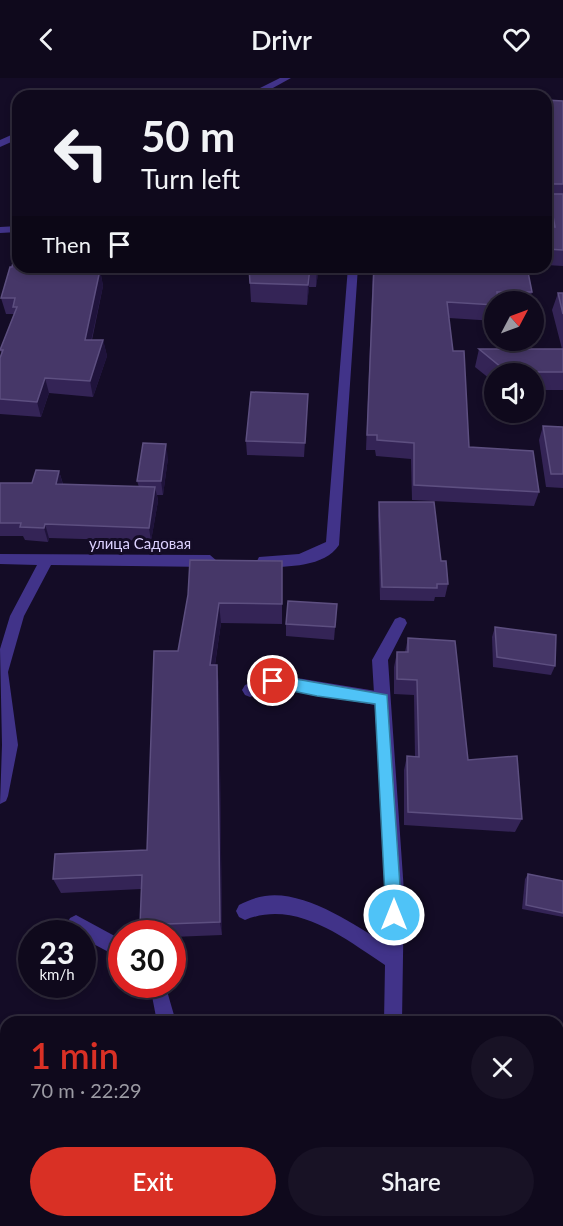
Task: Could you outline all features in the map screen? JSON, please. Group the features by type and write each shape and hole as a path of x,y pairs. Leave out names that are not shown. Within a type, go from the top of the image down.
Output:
{"street":[{"path":"264,90 287,78"},
{"path":"249,561 296,561 316,556 332,545 335,530 352,273"},
{"name":"улица Садовая","path":"0,559 226,561"},
{"path":"0,796 10,745 1,674 17,616 47,560"},
{"path":"393,1016 395,892 380,660 400,623"},
{"path":"250,690 273,681 382,699"},
{"path":"245,910 269,903 299,908 338,924 394,960"},
{"path":"161,998 166,1016"}],"building":[{"path":"552,100 563,101 563,184 552,184"},
{"path":"552,194 563,194 563,250 552,249 552,227 555,227"},
{"path":"10,267 12,267 12,273 99,273 85,340 103,340 90,381 45,378 37,402 0,399 0,358 3,350 0,350 17,307 13,307 15,298 1,298"},
{"path":"249,273 309,273 308,285 250,283"},
{"path":"374,273 528,273 532,291 484,291 484,304 447,302 453,351 464,351 469,447 533,451 539,492 414,485 414,443 377,440 377,435 367,435"},
{"path":"558,293 563,293 563,314"},
{"path":"479,349 484,349 484,351 544,351 544,349 563,349 563,372 544,372 544,363 496,363"},
{"path":"251,392 308,394 305,443 246,441"},
{"path":"543,426 563,427 563,474 551,474"},
{"path":"143,443 166,444 161,481 137,481"},
{"path":"36,470 59,471 56,484 155,487 149,528 45,524 44,528 20,527 21,523 0,523 0,483 32,483"},
{"path":"379,502 434,502 441,561 446,561 448,584 437,584 437,588 382,587"},
{"path":"190,560 282,561 282,604 219,603 210,665 217,665 220,922 186,923 186,920 140,920 142,875 53,879 55,854 147,850 154,651 178,651 188,595"},
{"path":"288,601 337,604 335,627 286,624"},
{"path":"495,627 556,635 555,666 497,657"},
{"path":"408,638 455,641 468,760 517,756 522,819 408,812 407,756 419,757 417,680 397,679 397,652 408,652"},
{"path":"528,874 563,881 563,913 526,905"}],"route":[{"path":"273,681 382,699 395,892 394,915"}]}
